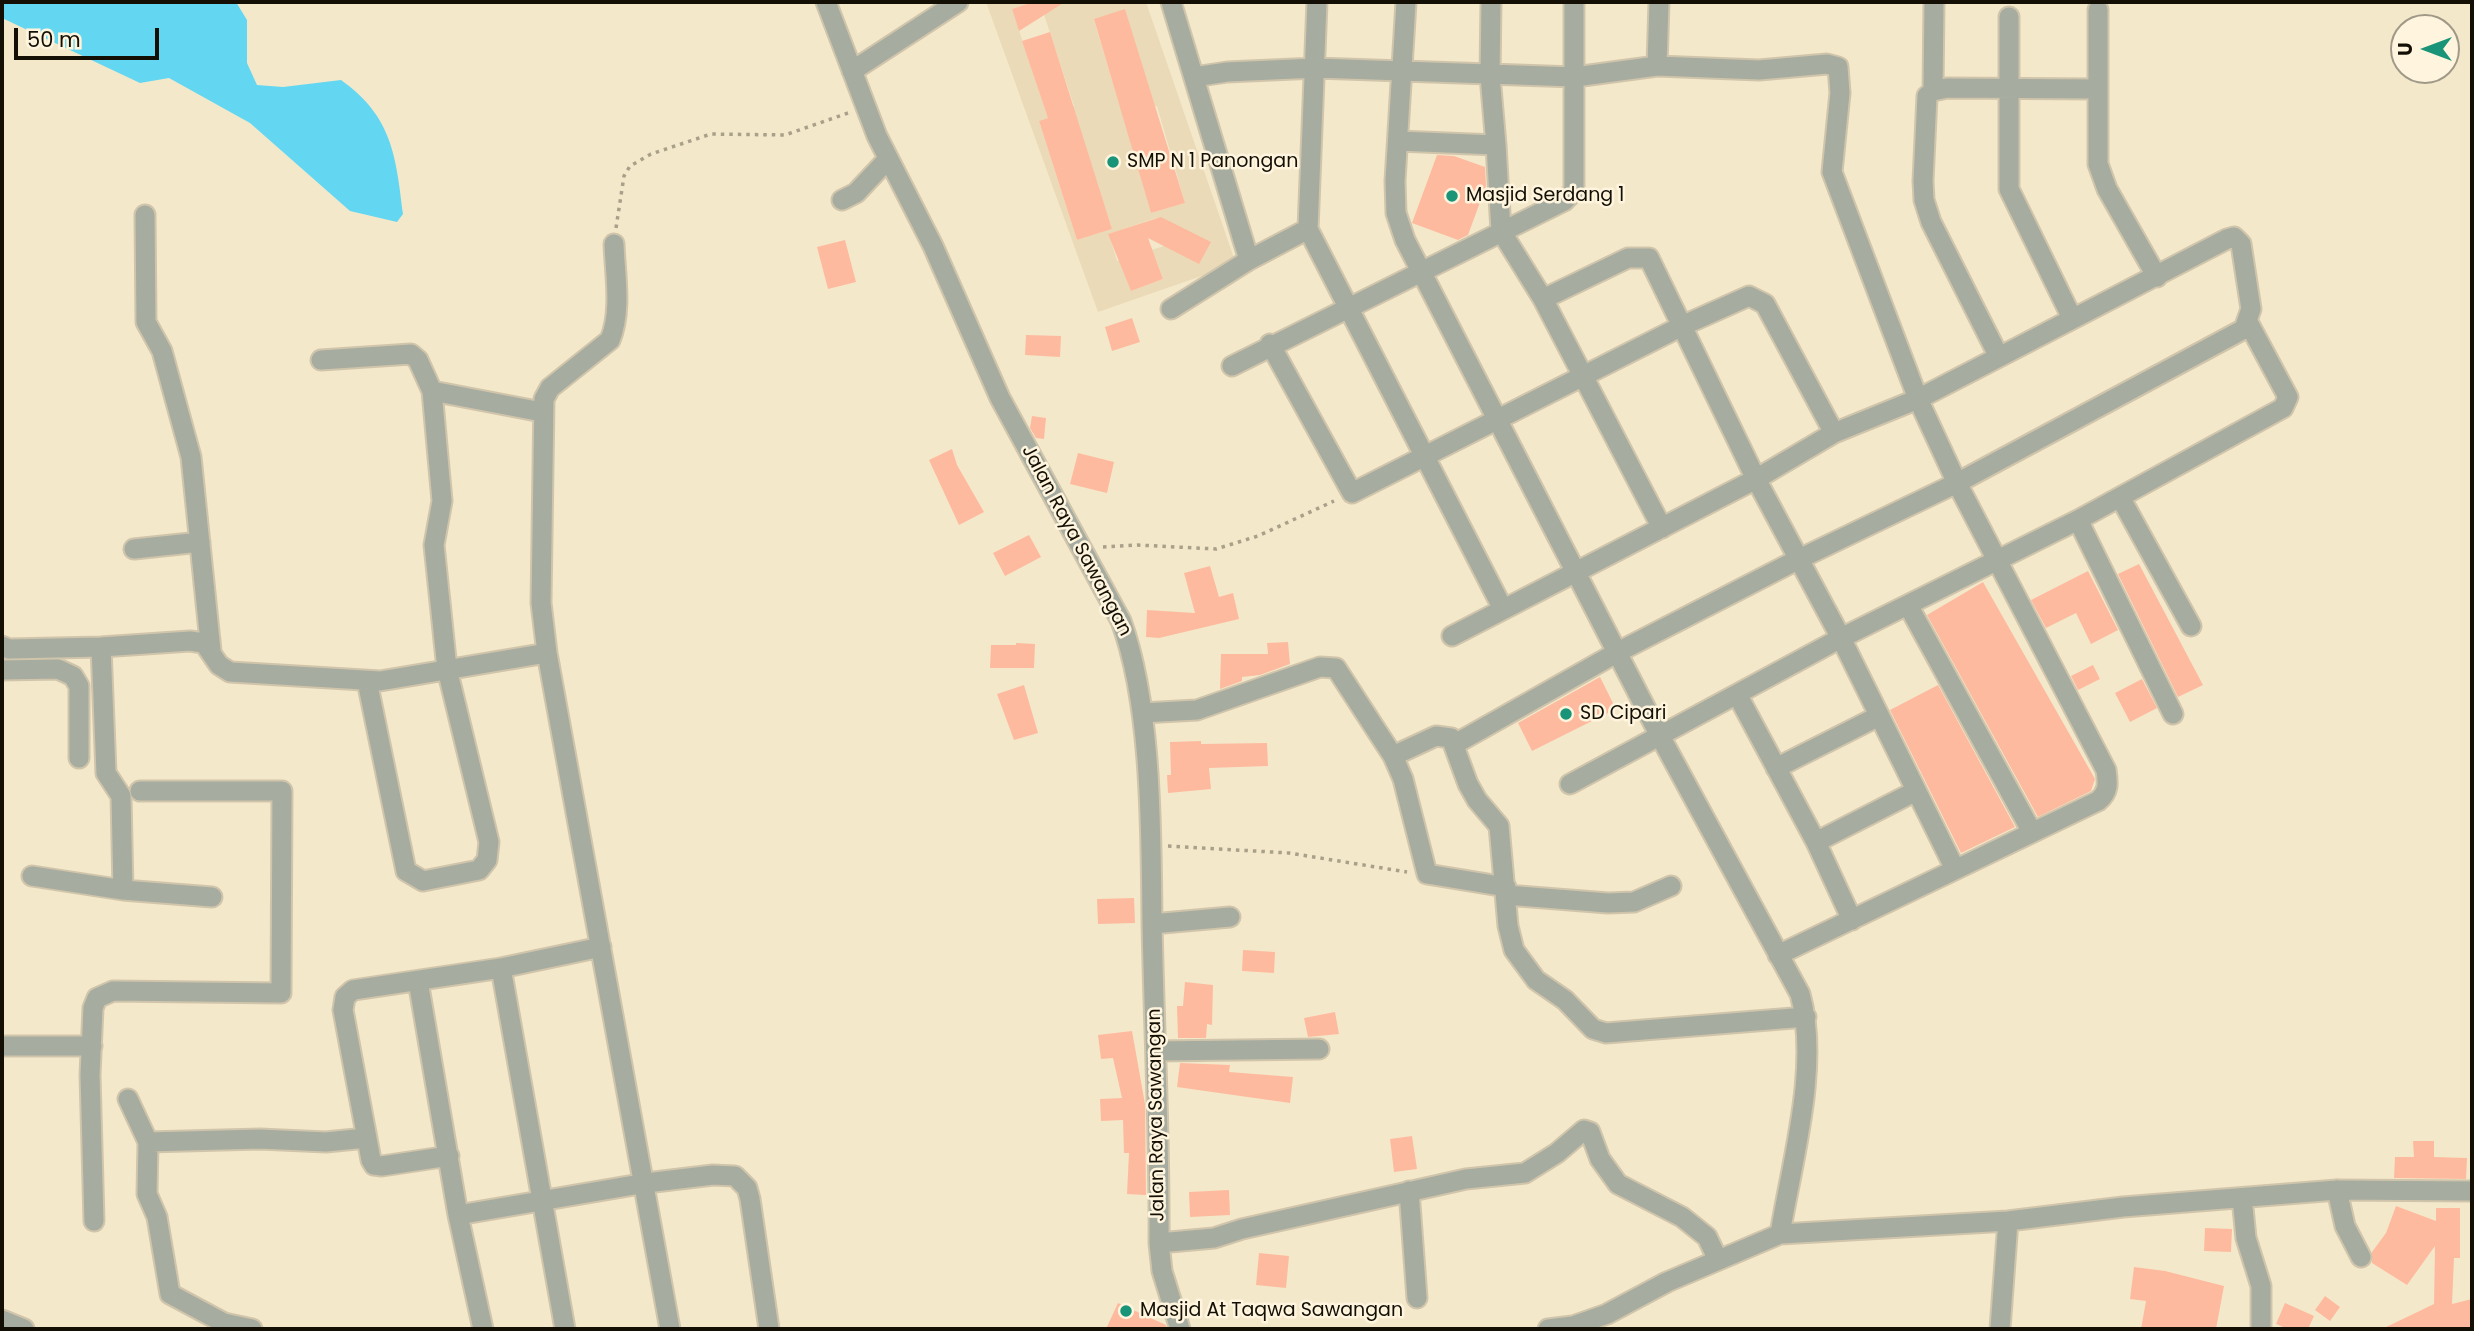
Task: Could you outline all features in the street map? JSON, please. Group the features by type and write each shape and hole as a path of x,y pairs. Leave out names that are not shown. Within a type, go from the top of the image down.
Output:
{"street":[{"name":"Jalan Raya Sawangan","path":"826,2 864,107 933,246 1000,398 1126,634 1142,713 1151,846 1159,1242 1162,1271 1180,1329"},
{"path":"852,71 958,2"},
{"path":"1171,2 1249,260"},
{"path":"1317,2 1308,229 1503,609"},
{"path":"1406,2 1404,72 1395,181 1396,213 1421,274 1500,419 1574,571 1800,994 1806,1017 1807,1065 1780,1234"},
{"path":"1491,2 1490,76 1501,231 1543,299 1662,528"},
{"path":"1232,366 1270,344 1421,274 1564,201 1574,191 1574,2"},
{"path":"1657,66 1659,2"},
{"path":"1933,91 1934,2"},
{"path":"2098,10 2096,152 2101,177 2157,277"},
{"path":"2009,17 2009,189 2072,318"},
{"path":"1194,78 1227,72 1316,68 1575,77 1657,66 1759,70 1827,64 1838,67 1841,76 1832,172 1918,399 1957,483 2106,770 2105,795 1778,955"},
{"path":"1998,355 1931,222 1924,200 1924,107 1927,96 1933,91 2098,89"},
{"path":"1398,141 1496,145"},
{"path":"842,200 863,187 888,159"},
{"path":"145,215 146,322 162,351 191,457 211,651"},
{"path":"1171,309 1249,260 1308,229"},
{"path":"1452,636 1756,479 1834,433 1918,399 1998,355 2157,277 2217,243 2234,237 2239,240 2244,251 2251,309 2249,324 2288,397 2288,403 2078,520 1909,607 1841,638 1570,784"},
{"path":"614,244 616,291 614,329 610,340 551,388 544,399 541,603 547,653 646,1183 670,1329"},
{"path":"1543,299 1628,258 1643,257 1653,262 1756,479 1841,638 1877,716 1955,869"},
{"path":"1270,344 1352,493 1741,297 1760,299 1834,433"},
{"path":"1455,744 1618,652 1797,560 1957,483 2249,324"},
{"path":"321,360 411,354 418,360 432,391 442,501 434,545 447,669 488,842 488,854 479,870 423,881 406,871 354,681"},
{"path":"432,391 542,412"},
{"path":"2120,497 2191,626"},
{"path":"2078,520 2173,714"},
{"path":"134,549 200,542"},
{"path":"1909,607 2032,832"},
{"path":"2,646 9,649 101,648 190,641 204,643 219,665 230,672 354,681 547,653"},
{"path":"101,648 106,773 121,796 123,890"},
{"path":"1142,713 1197,710 1320,667 1336,668 1393,756 1403,779 1427,874 1506,891 1608,903 1634,902 1671,886"},
{"path":"2,670 58,669 73,676 79,685 79,758"},
{"path":"1738,695 1816,842 1852,920"},
{"path":"1776,768 1877,716"},
{"path":"1393,756 1436,736 1451,738 1468,784 1499,826 1514,950 1536,980 1565,1000 1593,1029 1606,1033 1806,1017"},
{"path":"94,1221 92,1046 93,1008 97,998 113,991 281,993 282,791 140,791"},
{"path":"1816,842 1916,791"},
{"path":"32,876 123,890 212,897"},
{"path":"1152,923 1230,917"},
{"path":"449,1156 374,1165 366,1138 343,1010 345,997 353,990 501,968 601,947"},
{"path":"501,968 565,1329"},
{"path":"418,981 458,1215 483,1329"},
{"path":"2,1046 92,1046"},
{"path":"1156,1051 1319,1049"},
{"path":"128,1100 148,1142 147,1194 157,1217 170,1294 224,1323 252,1329"},
{"path":"1159,1242 1214,1238 1242,1229 1466,1179 1525,1173 1557,1153 1580,1131 1588,1130 1600,1159 1618,1184 1682,1217 1707,1237 1718,1260"},
{"path":"148,1142 260,1139 326,1142 366,1138"},
{"path":"458,1215 646,1183 713,1175 735,1176 743,1181 750,1199 769,1329"},
{"path":"2337,1190 2345,1226 2361,1257"},
{"path":"1548,1329 1573,1326 1607,1314 1667,1282 1780,1234 2008,1221 2123,1207 2337,1190 2472,1191"},
{"path":"1409,1191 1417,1298"},
{"path":"2242,1198 2246,1238 2260,1280 2261,1329"},
{"path":"2000,1329 2008,1221"},
{"path":"2,1320 23,1329"}],"path":[{"path":"614,244 624,176 629,166 650,154 711,134 785,135 864,107"},
{"path":"1081,549 1137,545 1216,549 1258,536 1352,493"},
{"path":"1151,846 1225,847 1289,853 1427,874"}],"shaded area":[{"name":"SMP N 1 Panongan","path":"986,2 1033,2 1012,9 1047,115 1074,106 1040,2 1044,2 1050,11 1065,2 1146,2 1236,264 1098,312","holes":["1125,10 1151,97 1120,107 1094,20","1157,106 1185,203 1151,213 1123,116","1073,110 1112,229 1077,240 1039,121","1156,218 1164,246 1117,261 1109,234","1155,257 1163,279 1131,291 1123,269"]}],"water":[{"path":"2,2 236,2 247,20 247,63 257,85 283,87 341,80 371,108 381,123 394,156 403,214 397,222 350,211 250,123 169,78 140,83 2,18"}],"building":[{"path":"1033,2 1065,2 1019,31 1012,9"},
{"path":"1125,9 1185,203 1151,213 1094,19"},
{"path":"1050,32 1112,229 1077,240 1039,121 1048,118 1022,41"},
{"name":"Masjid Serdang 1","path":"1437,155 1454,156 1485,167 1486,186 1468,235 1458,240 1412,223"},
{"path":"1161,217 1211,242 1199,264 1148,238 1163,279 1131,291 1108,234"},
{"path":"845,240 856,282 828,289 817,247"},
{"path":"1132,318 1140,342 1112,351 1105,327"},
{"path":"1026,335 1061,336 1060,357 1025,355"},
{"path":"1032,416 1046,418 1044,439 1036,438 1030,428"},
{"path":"952,449 957,465 984,512 959,525 929,460"},
{"path":"1078,453 1114,462 1107,493 1070,484"},
{"path":"1029,535 1041,557 1005,576 993,553"},
{"path":"2139,564 2203,685 2178,697 2118,574"},
{"path":"1210,566 1219,597 1233,593 1239,619 1159,638 1146,637 1147,610 1195,613 1184,573"},
{"path":"2088,571 2118,630 2091,644 2076,613 2046,628 2031,600"},
{"path":"1983,582 2095,779 2091,791 2038,817 1927,615"},
{"path":"1288,642 1290,664 1260,675 1242,677 1242,681 1220,689 1221,654 1268,654 1267,643"},
{"path":"1035,644 1034,668 990,668 991,645"},
{"path":"2093,665 2100,679 2078,690 2071,676"},
{"name":"SD Cipari","path":"1600,677 1616,709 1532,751 1518,723"},
{"path":"2142,679 2157,708 2130,722 2115,693"},
{"path":"1024,685 1038,733 1014,740 997,694"},
{"path":"1938,685 2015,827 1961,853 1890,710"},
{"path":"1201,741 1201,744 1267,743 1268,766 1209,768 1211,789 1168,793 1167,775 1171,775 1170,742"},
{"path":"1134,898 1135,923 1098,924 1097,899"},
{"path":"1243,950 1275,952 1274,973 1242,971"},
{"path":"1185,982 1213,985 1212,1025 1207,1024 1206,1038 1178,1038 1177,1006 1183,1006"},
{"path":"1335,1012 1339,1034 1308,1037 1304,1018"},
{"path":"1132,1031 1145,1104 1146,1195 1127,1194 1129,1153 1124,1153 1123,1120 1101,1121 1100,1099 1122,1098 1113,1058 1101,1059 1098,1035"},
{"path":"1180,1063 1230,1065 1229,1072 1293,1077 1290,1103 1177,1087"},
{"path":"1412,1136 1417,1169 1394,1172 1390,1139"},
{"path":"2413,1141 2434,1141 2434,1157 2467,1158 2466,1179 2394,1178 2395,1157 2414,1157"},
{"path":"1229,1190 1230,1215 1190,1217 1189,1192"},
{"path":"2396,1206 2436,1221 2436,1208 2460,1208 2460,1258 2454,1258 2452,1304 2472,1299 2472,1329 2382,1329 2434,1304 2435,1246 2407,1285 2372,1263 2372,1252 2386,1233"},
{"path":"2205,1228 2232,1229 2231,1252 2204,1251"},
{"path":"1259,1253 1289,1256 1286,1288 1256,1285"},
{"path":"2134,1267 2165,1271 2224,1286 2216,1329 2141,1329 2146,1301 2130,1299"},
{"path":"2325,1296 2340,1307 2330,1321 2315,1310"},
{"name":"Masjid At Taqwa Sawangan","path":"1118,1303 1166,1325 1167,1329 1106,1329"},
{"path":"2285,1303 2314,1316 2308,1329 2288,1329 2276,1324"}],"place":[{"name":"SMP N 1 Panongan","path":"1113,162"},
{"name":"Masjid Serdang 1","path":"1452,196"},
{"name":"SD Cipari","path":"1566,714"},
{"name":"Masjid At Taqwa Sawangan","path":"1126,1311"}]}
